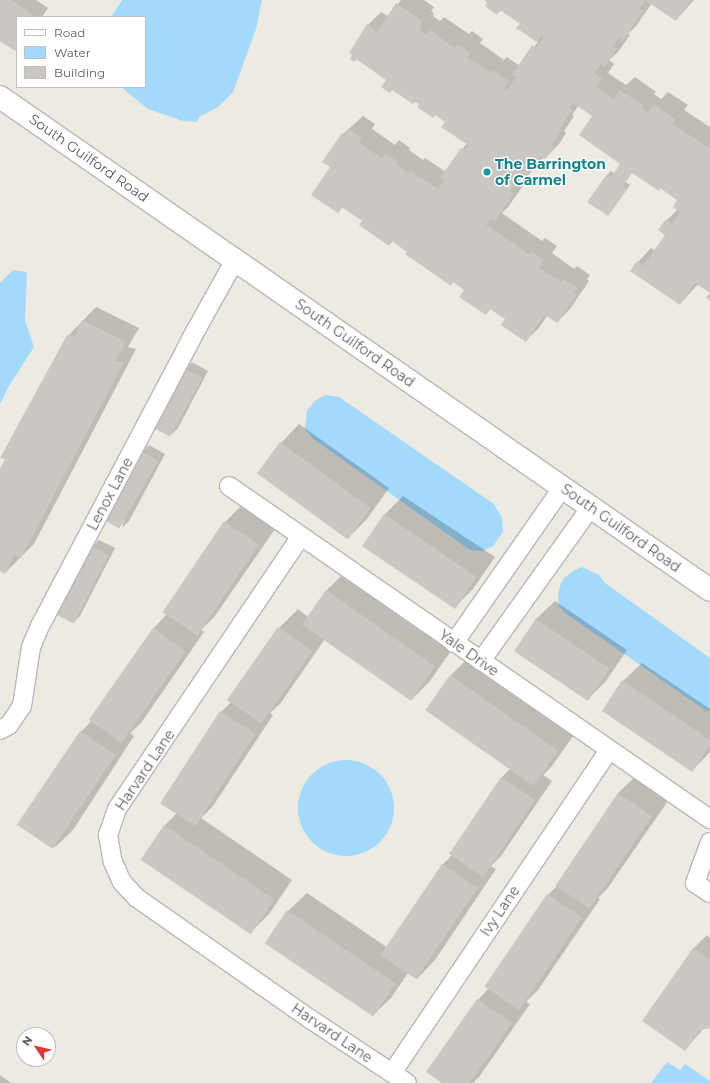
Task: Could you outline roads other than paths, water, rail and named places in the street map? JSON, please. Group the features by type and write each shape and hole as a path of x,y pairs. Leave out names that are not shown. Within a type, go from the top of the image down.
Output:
{"main road":[{"name":"South Guilford Road","path":"0,96 710,590"}],"street":[{"name":"Lenox Lane","path":"0,730 9,724 22,706 31,647 41,624 191,339 235,260"},
{"name":"Yale Drive","path":"229,486 710,819"},
{"path":"454,643 562,487"},
{"path":"481,661 591,507"},
{"name":"Harvard Lane","path":"302,536 117,809 108,835 113,862 122,882 137,898 310,1019 407,1083"},
{"name":"Ivy Lane","path":"392,1073 609,750"},
{"path":"710,842 695,883 710,893"}],"water":[{"path":"122,0 262,0 256,29 233,92 218,107 199,117 197,122 183,121 148,109 123,88 146,88 146,16 112,16"},
{"path":"13,270 27,272 25,320 34,347 9,386 0,404 0,283"},
{"path":"326,395 339,397 494,504 502,518 503,532 493,546 483,551 470,550 312,438 305,429 307,410 316,400"},
{"path":"582,567 599,575 605,583 710,658 710,711 705,710 565,613 559,606 558,594 561,583 564,578 573,571"},
{"path":"346,760 364,764 373,768 380,774 386,781 390,790 394,808 390,826 386,835 380,842 373,848 364,852 346,856 328,852 319,848 312,842 306,835 302,826 298,808 302,790 306,781 312,774 319,768 328,764"},
{"path":"667,1062 680,1070 685,1064 710,1081 710,1083 651,1083"}],"place":[{"name":"The Barrington of Carmel","path":"487,172"}]}
